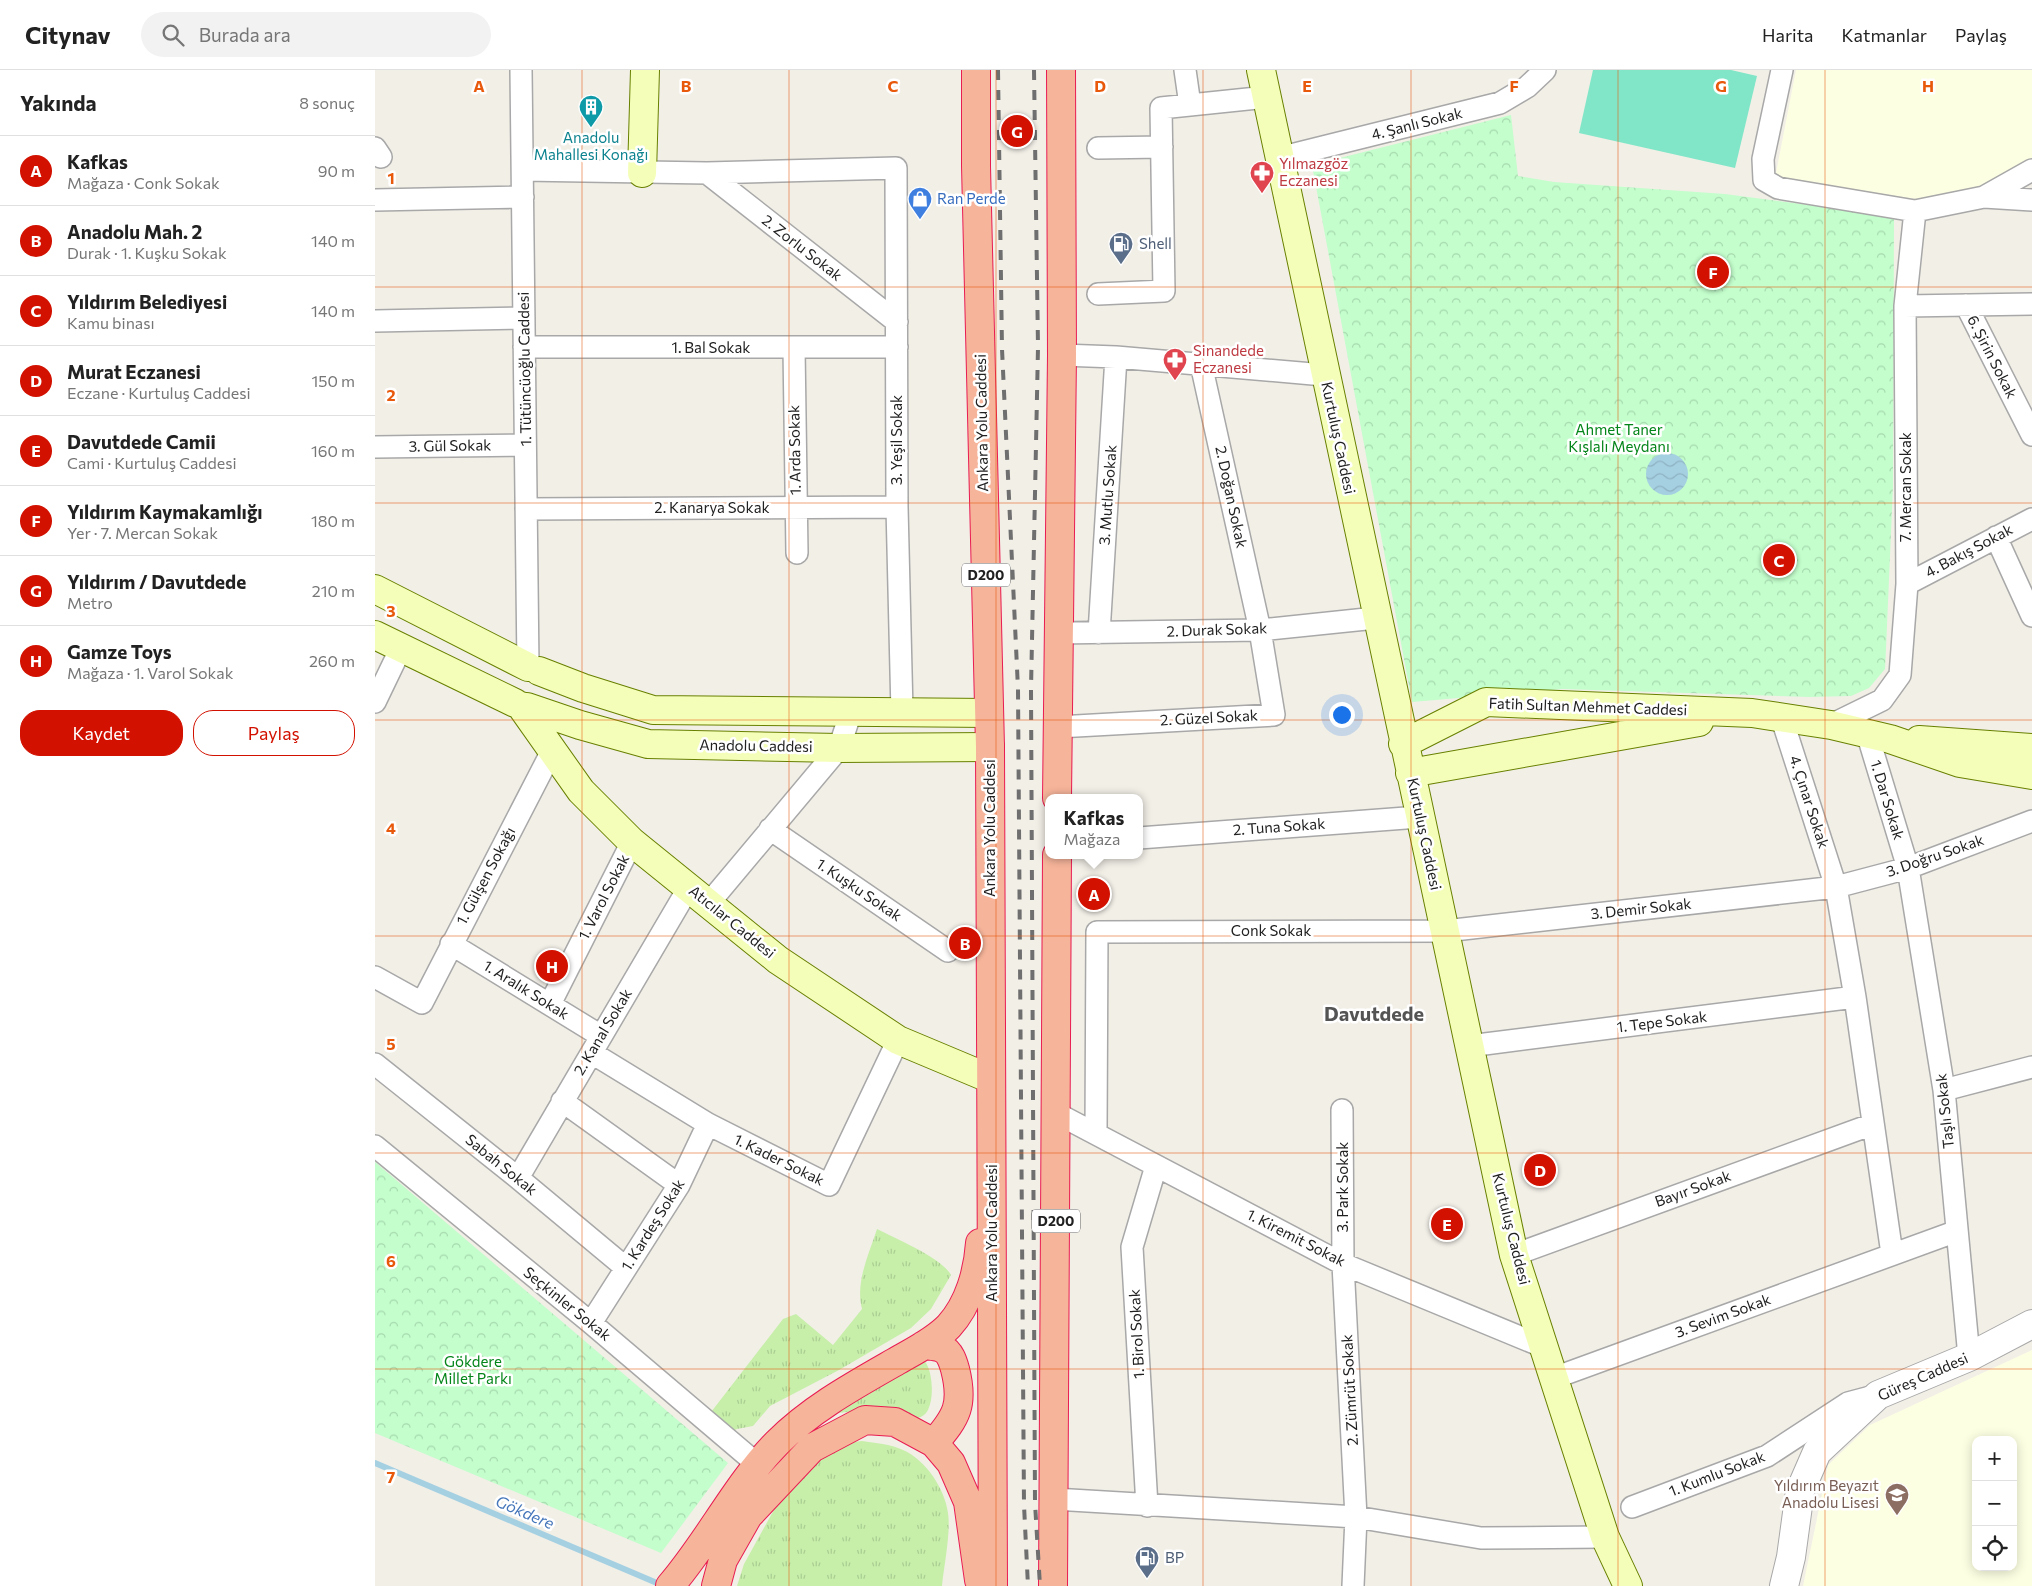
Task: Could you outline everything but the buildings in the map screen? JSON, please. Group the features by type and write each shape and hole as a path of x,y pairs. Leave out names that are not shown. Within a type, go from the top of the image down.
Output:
{"highway":[{"name":"Ankara Yolu Caddesi","path":"976,70 991,747 993,1586"},
{"path":"1057,794 1057,633 1062,354 1061,70"},
{"name":"D200","path":"1053,1586 1057,859"},
{"path":"670,1586 687,1566 757,1464 796,1424 828,1401 924,1345 948,1327 967,1300 979,1260 991,1080"},
{"path":"924,1345 945,1349 952,1359 958,1380 959,1403 951,1423 934,1443"},
{"path":"716,1586 723,1560 754,1509 812,1448 839,1432 865,1420 895,1422 934,1443 951,1463 968,1502 980,1586"},
{"path":"1054,1511 1063,1586"}],"main road":[{"path":"642,173 645,70"},
{"name":"Kurtuluş Caddesi","path":"1261,70 1324,375 1514,1255 1605,1537 1628,1586"},
{"path":"375,589 534,669 583,688 653,710 989,713"},
{"name":"Atıcılar Caddesi","path":"375,635 521,705 581,791 632,842 778,960 898,1040 991,1080"},
{"path":"521,705 540,702 547,691 545,678 534,669"},
{"name":"Fatih Sultan Mehmet Caddesi","path":"1403,744 1486,702 1752,713 1831,725 1878,736 1960,764 2032,775"},
{"name":"Anadolu Caddesi","path":"521,705 580,725 648,744 839,748 991,747"},
{"name":"Fatih Sultan Mehmet Caddesi","path":"1410,772 1752,713"},
{"name":"Fatih Sultan Mehmet Caddesi","path":"1878,736 2032,748"}],"street":[{"name":"1. Tütüncüoğlu Caddesi","path":"521,70 526,509 534,669"},
{"path":"1185,70 1190,105"},
{"name":"4. Şanlı Sokak","path":"1279,158 1500,103 1527,87 1545,70"},
{"path":"1782,70 1763,159 1764,180 1778,188 1915,211 1984,197 2032,200"},
{"path":"1098,294 1164,292 1161,108 1267,97"},
{"path":"1098,148 1162,147"},
{"name":"3. Yeşil Sokak","path":"707,173 896,168 897,507 902,712"},
{"path":"523,170 707,173"},
{"path":"1984,197 2032,170"},
{"name":"2. Zorlu Sokak","path":"707,173 897,322"},
{"path":"375,200 523,197"},
{"name":"7. Mercan Sokak","path":"1831,725 1882,700 1900,675 1907,584 1905,306 1915,211"},
{"path":"1905,306 2032,304"},
{"name":"6. Şirin Sokak","path":"1966,305 2032,435"},
{"path":"375,321 524,318"},
{"name":"1. Bal Sokak","path":"524,347 897,347"},
{"name":"1. Arda Sokak","path":"794,348 797,552"},
{"path":"1062,354 1324,375"},
{"name":"3. Mutlu Sokak","path":"1099,633 1116,357"},
{"name":"2. Doğan Sokak","path":"1201,364 1260,630"},
{"name":"3. Gül Sokak","path":"375,447 525,445"},
{"name":"2. Kanarya Sokak","path":"526,509 897,507"},
{"name":"4. Bakış Sokak","path":"1907,584 2031,520"},
{"path":"1996,537 2032,616"},
{"name":"2. Durak Sokak","path":"1057,633 1260,630 1377,618"},
{"name":"2. Güzel Sokak","path":"1058,727 1274,715 1260,630"},
{"path":"375,702 401,648"},
{"path":"699,895 770,829 839,748 851,712"},
{"name":"4. Çınar Sokak","path":"1781,716 1836,887"},
{"name":"1. Dar Sokak","path":"1878,736 1908,868"},
{"name":"1. Gülşen Sokağı","path":"375,977 422,1003 552,750"},
{"name":"2. Tuna Sokak","path":"1143,838 1419,816"},
{"name":"3. Doğru Sokak","path":"1836,887 1908,868 2032,821"},
{"name":"1. Kuşku Sokak","path":"770,829 948,950"},
{"name":"1. Varol Sokak","path":"550,1004 632,842"},
{"name":"Taşlı Sokak","path":"1908,868 1944,1090 1969,1357"},
{"path":"1836,887 1855,997 1892,1254"},
{"name":"3. Demir Sokak","path":"1445,931 1836,887"},
{"name":"2. Kanal Sokak","path":"518,1178 597,1045 699,895"},
{"name":"Conk Sokak","path":"1096,1132 1097,932 1445,931"},
{"name":"1. Aralık Sokak","path":"451,944 550,1004 597,1045"},
{"name":"1. Tepe Sokak","path":"1469,1046 1855,997"},
{"name":"1. Kader Sokak","path":"597,1045 708,1124 829,1185 898,1040"},
{"name":"Sabah Sokak","path":"375,1064 518,1178 626,1268"},
{"path":"1944,1090 2032,1067"},
{"path":"562,1101 679,1185"},
{"name":"3. Park Sokak","path":"1342,1110 1343,1264"},
{"name":"1. Kiremit Sokak","path":"1056,1112 1343,1264 1543,1347"},
{"name":"1. Kardeş Sokak","path":"591,1323 679,1185 708,1124"},
{"name":"Bayır Sokak","path":"1514,1255 1873,1124"},
{"name":"Seçkinler Sokak","path":"375,1146 591,1323 757,1464"},
{"name":"1. Birol Sokak","path":"1147,1506 1132,1247 1157,1166"},
{"name":"3. Sevim Sokak","path":"1554,1378 1957,1232"},
{"name":"2. Zümrüt Sokak","path":"1343,1264 1356,1517 1353,1586"},
{"name":"Güreş Caddesi","path":"1784,1586 1791,1558 1800,1491 1817,1452 1878,1395 1969,1357 2032,1324"},
{"name":"1. Kumlu Sokak","path":"1632,1507 1767,1456 1848,1403 1878,1395"},
{"path":"1054,1511 1147,1506 1356,1517 1481,1538 1605,1537"}],"shaded area":[{"path":"1796,70 2032,70 2032,159 1978,187 1917,199 1775,178"},
{"name":"Yıldırım Beyazıt Anadolu Lisesi","path":"2032,1350 2032,1586 1803,1586 1828,1465 1870,1425"}],"green space":[{"path":"1593,70 1731,70 1757,76 1735,168 1579,133"},
{"name":"Ahmet Taner Kışlalı Meydanı","path":"1511,115 1518,176 1554,182 1725,194 1894,216 1893,486 1885,669 1869,688 1851,696 1810,697 1563,689 1412,702 1312,165"},
{"name":"Gökdere Millet Parkı","path":"375,1162 728,1463 661,1553 375,1433"},
{"path":"877,1229 928,1255 946,1268 951,1275 931,1309 911,1328 839,1370 770,1406 753,1426 728,1433 708,1416 783,1319 796,1314 833,1345 862,1309 860,1289 862,1278"},
{"path":"920,1357 928,1367 932,1385 930,1403 924,1415 911,1419 876,1411 845,1412 831,1415 810,1424 774,1454 745,1494 708,1555 704,1553 758,1470 783,1439 798,1426"},
{"path":"862,1441 893,1446 903,1450 927,1468 939,1485 946,1504 949,1521 942,1586 737,1586 744,1564 786,1488 836,1444"}],"water":[{"path":"1667,453 1682,459 1688,474 1682,489 1667,495 1652,489 1646,474 1652,459"}],"waterway":[{"name":"Gökdere","path":"375,1463 664,1586"}],"railway":[{"path":"998,70 1002,349 1018,689 1024,1505 1028,1586"},
{"path":"1034,70 1038,347 1031,689 1035,1503 1040,1586"}],"place":[{"name":"Anadolu Mahallesi Konağı","path":"591,128"},
{"name":"Yıldırım / Davutdede","path":"1017,131"},
{"name":"Yılmazgöz Eczanesi","path":"1262,194"},
{"name":"Ran Perde","path":"920,220"},
{"name":"Shell","path":"1121,265"},
{"name":"Yıldırım Kaymakamlığı","path":"1713,272"},
{"name":"Sinandede Eczanesi","path":"1175,381"},
{"name":"Yıldırım Belediyesi","path":"1779,560"},
{"name":"Kafkas","path":"1094,894"},
{"name":"Anadolu Mah. 2","path":"965,943"},
{"name":"Gamze Toys","path":"552,966"},
{"name":"Murat Eczanesi","path":"1540,1170"},
{"name":"Davutdede Camii","path":"1447,1224"},
{"name":"Yıldırım Beyazıt Anadolu Lisesi","path":"1897,1516"},
{"name":"BP","path":"1147,1579"}],"district":[{"name":"Davutdede","path":"1374,1014"}]}
